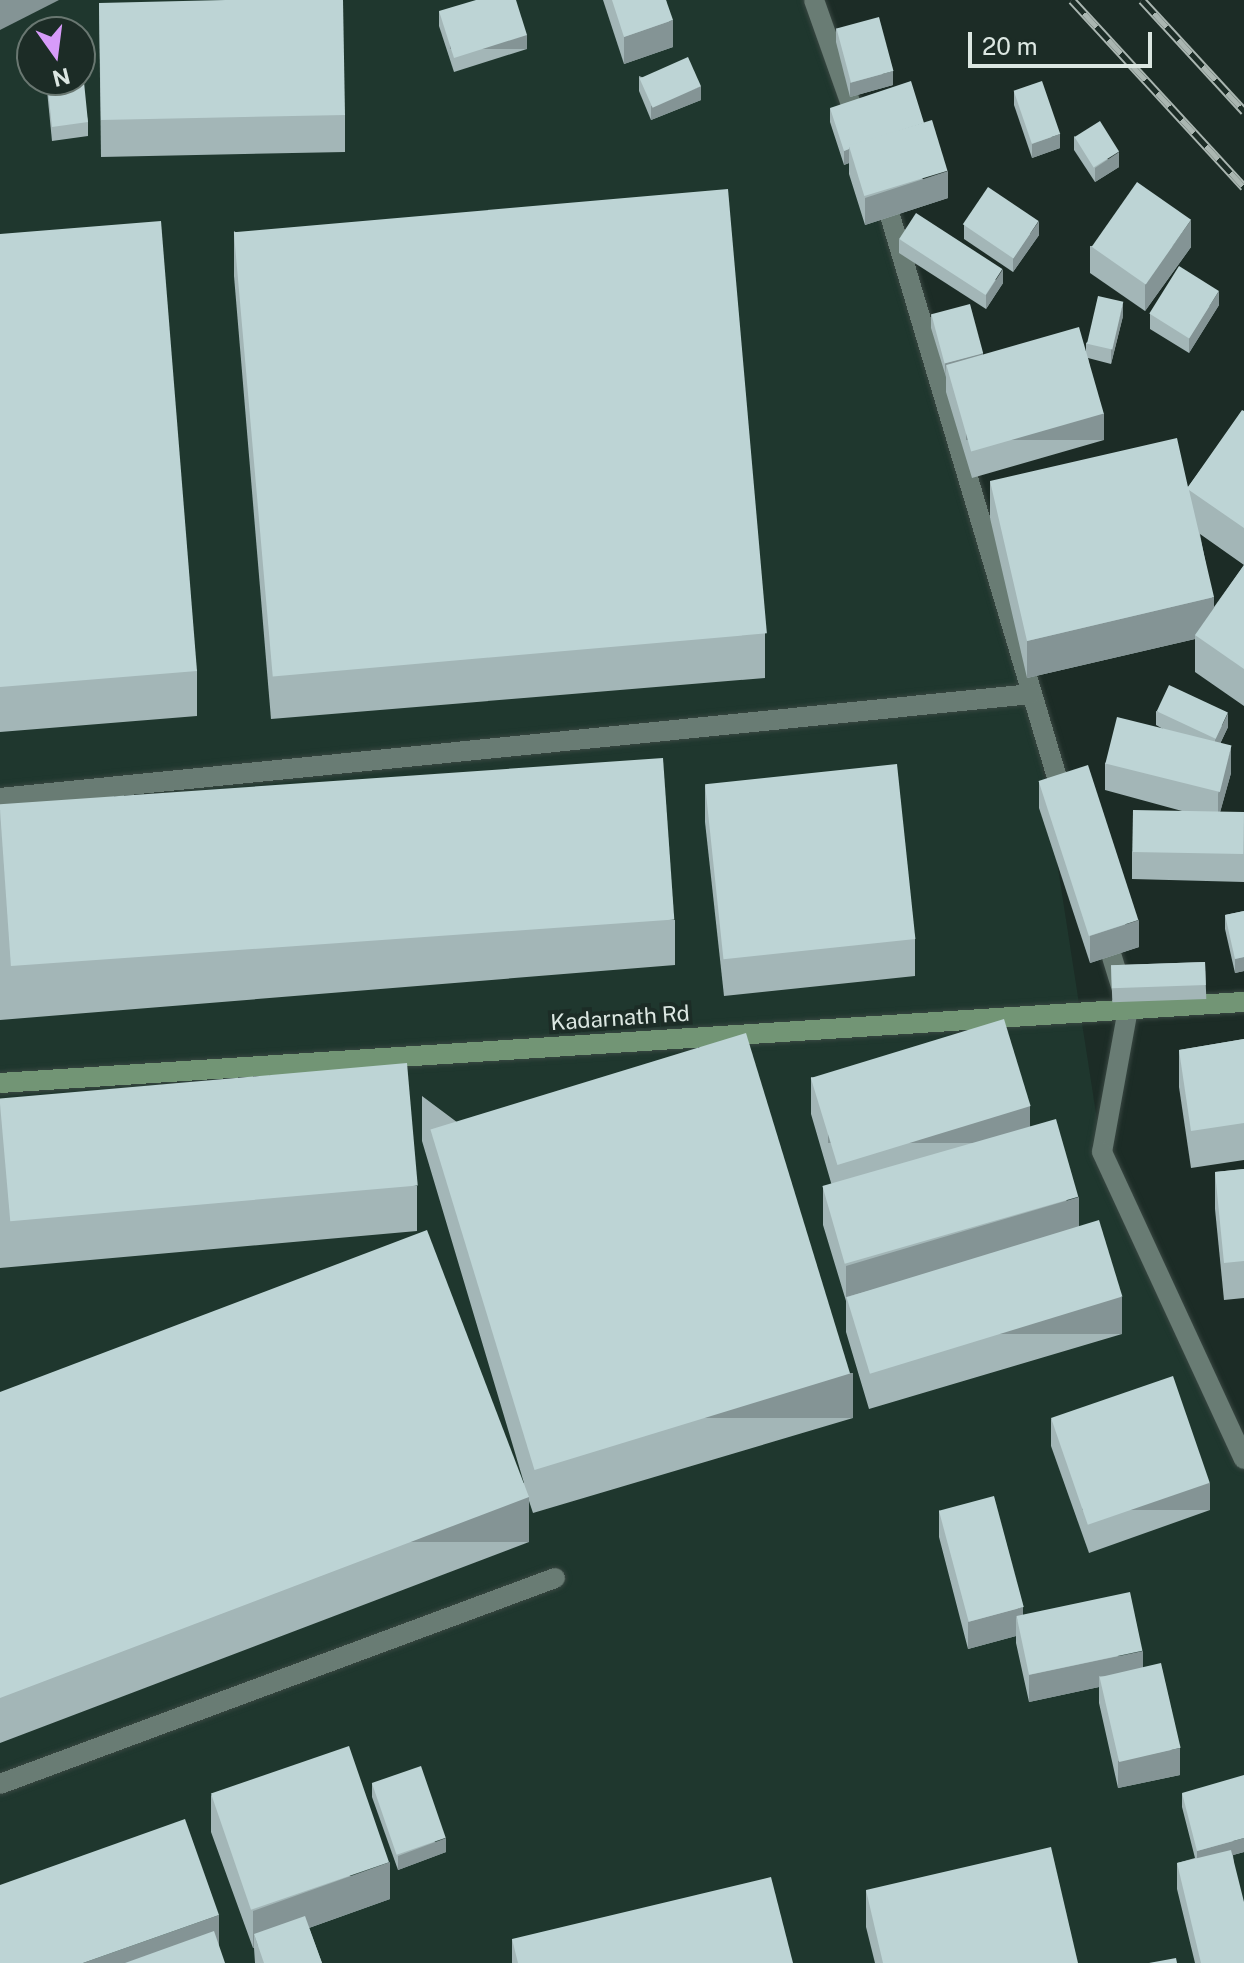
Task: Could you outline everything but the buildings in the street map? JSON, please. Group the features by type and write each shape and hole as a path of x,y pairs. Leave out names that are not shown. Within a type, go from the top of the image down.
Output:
{"main road":[{"name":"Kadarnath Rd","path":"0,1083 1244,1002"}],"street":[{"path":"814,0 866,146"},
{"path":"877,176 914,278 1031,694 1073,829"},
{"path":"0,798 1031,694"},
{"path":"1096,904 1128,1009 1102,1152 1244,1459"},
{"path":"0,1784 555,1578"}],"shaded area":[{"path":"0,0 814,0 1031,694 1102,1152 1244,1459 1244,1963 0,1963"}],"railway":[{"path":"1072,0 1244,187"},
{"path":"1142,0 1244,111"}]}
